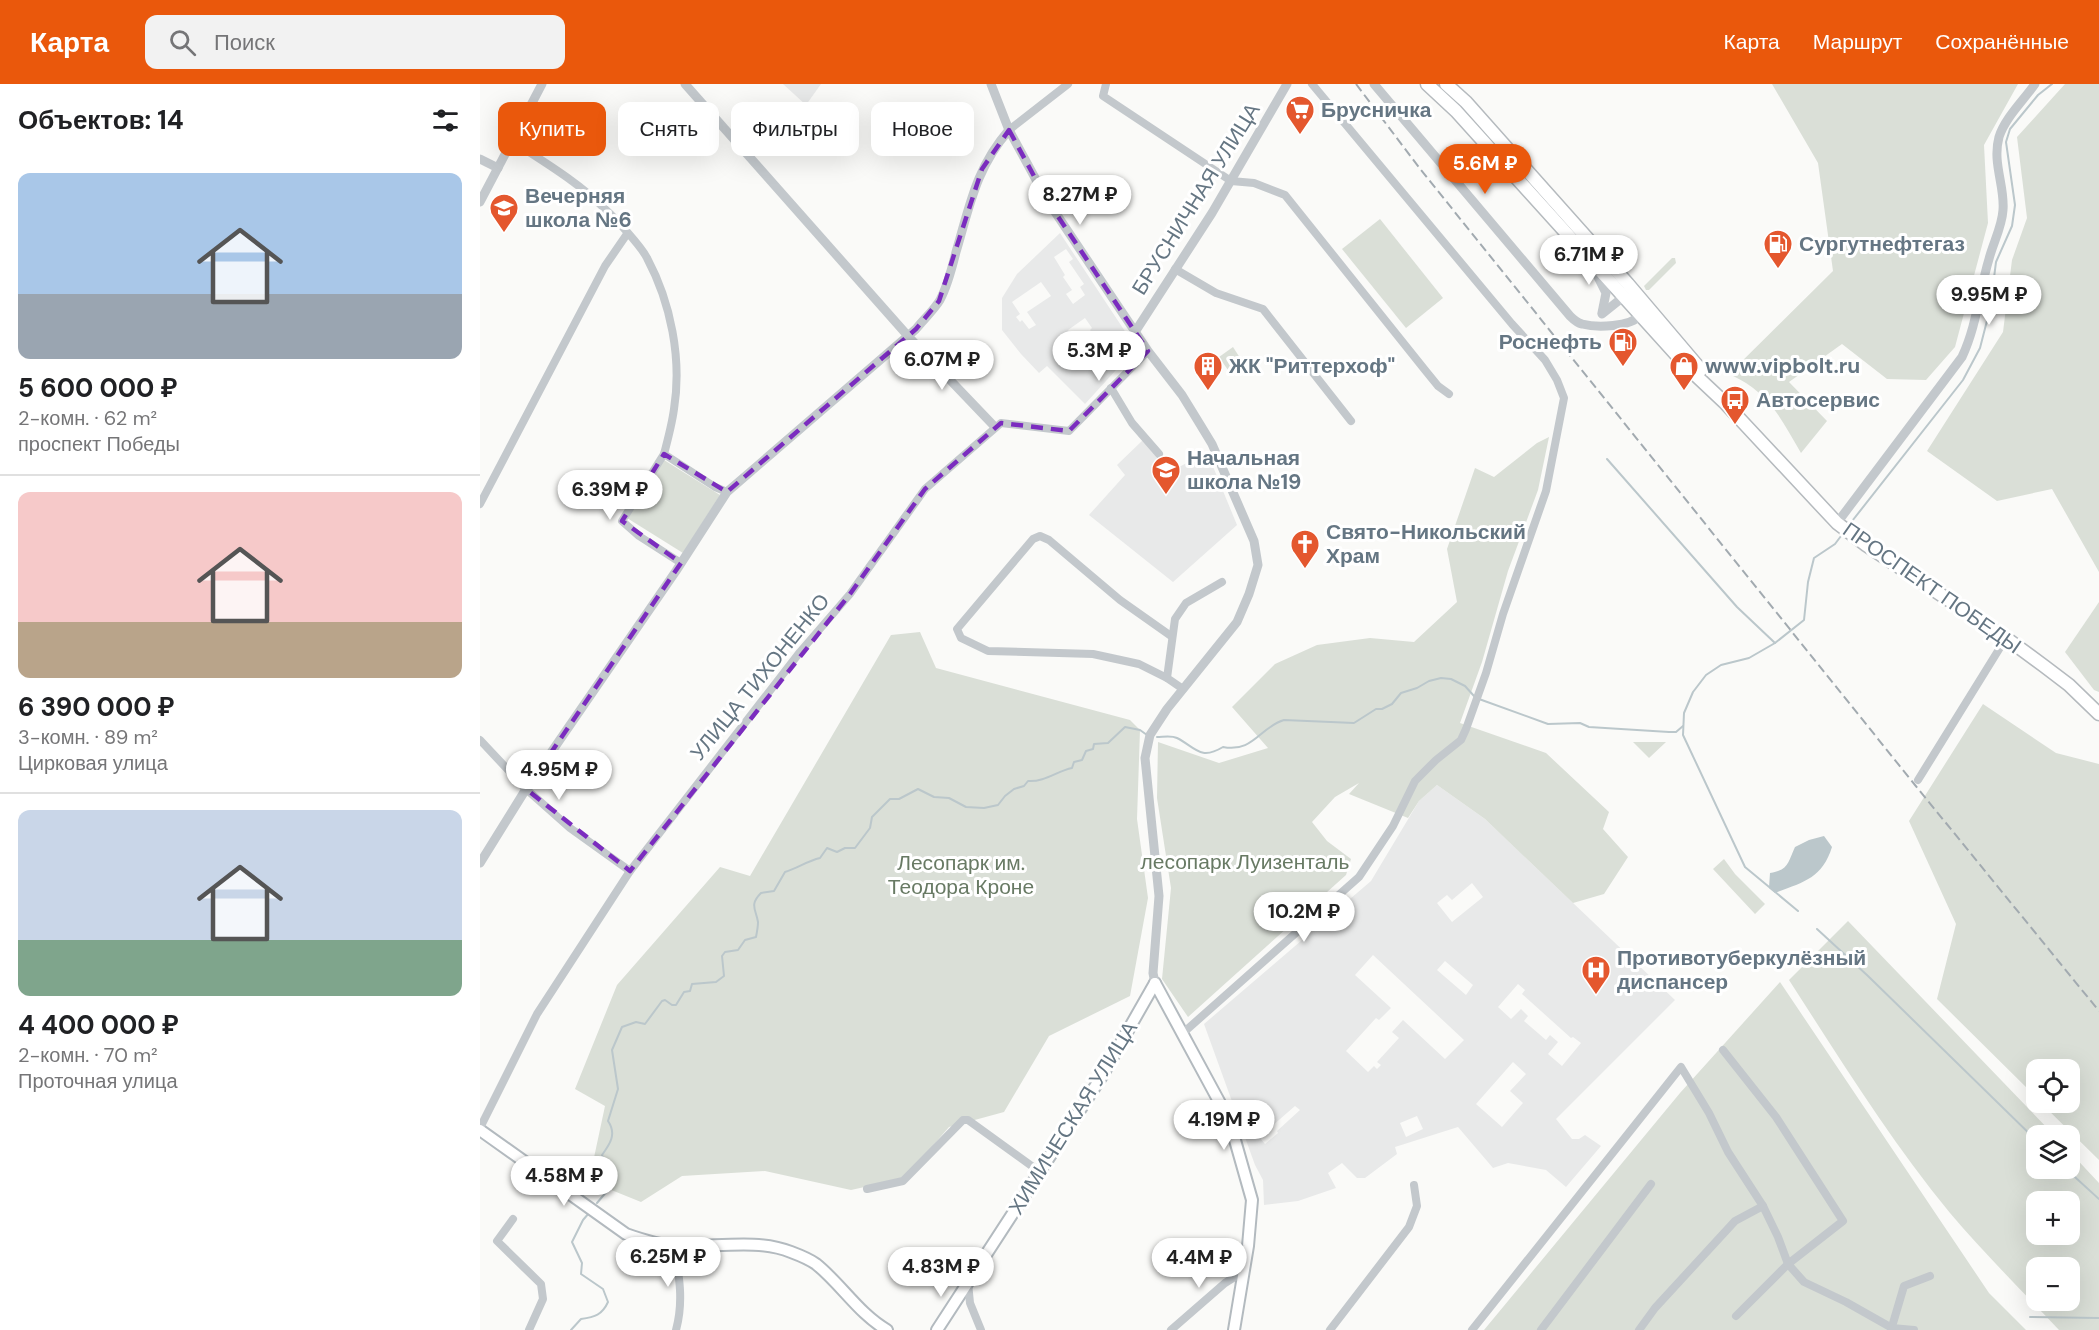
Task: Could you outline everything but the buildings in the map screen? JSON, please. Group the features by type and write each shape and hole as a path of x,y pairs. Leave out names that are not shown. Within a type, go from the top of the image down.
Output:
{"main road":[{"name":"ПРОСПЕКТ ПОБЕДЫ","path":"1427,84 1456,111 1591,260 1629,293 1641,315 1690,370 1724,402 1837,523 2006,638 2069,685 2099,714"},
{"name":"ПРОСПЕКТ ПОБЕДЫ","path":"1446,84 1466,102 1629,293 1716,387 1724,402"},
{"path":"1155,983 1225,1114 1246,1173 1252,1200 1244,1271 1233,1330"},
{"name":"ХИМИЧЕСКАЯ УЛИЦА","path":"937,1330 1101,1076 1155,983"},
{"path":"480,1129 626,1234 648,1242 674,1246 748,1245 780,1248 792,1252 815,1263 872,1326 887,1330"}],"street":[{"path":"533,102 542,84"},
{"path":"685,84 908,336 995,428 1001,423 1069,431 1148,351"},
{"path":"991,84 1009,130 1047,201 1148,351 1182,395 1212,444 1254,541 1258,565 1237,622 1167,709 1150,735 1145,758 1159,896 1153,973 1155,983"},
{"path":"480,863 526,789 727,492 908,336 939,301 950,277 974,188 993,148 1009,130 1068,84"},
{"path":"1106,84 1103,96 1231,181 1254,183 1285,195 1432,378 1449,394"},
{"name":"БРУСНИЧНАЯ УЛИЦА","path":"1135,332 1231,181 1287,84"},
{"path":"1183,1033 1359,877 1393,826 1414,781 1461,740 1479,693 1503,614 1546,491 1564,398 1545,360 1312,84"},
{"path":"1374,84 1570,316 1580,324 1589,325 1630,323 1641,315"},
{"path":"1837,523 1967,348 1975,326 1988,260 2001,223 2003,208 1996,151 1999,137 2035,84"},
{"path":"480,202 504,156"},
{"path":"534,156 570,180 605,208 646,256 664,296 672,329 676,369 675,408 664,454 622,521 639,536 681,563"},
{"path":"480,159 498,168"},
{"path":"480,504 605,266 627,234"},
{"path":"1591,260 1606,293 1602,313"},
{"path":"1175,269 1216,293 1263,309 1351,422"},
{"path":"1589,325 1629,293"},
{"path":"1111,388 1132,423 1160,454"},
{"name":"УЛИЦА ТИХОНЕНКО","path":"480,1129 537,1014 630,871 800,652 850,594 924,489 995,428"},
{"path":"664,454 715,487 727,492"},
{"path":"1172,636 1120,600 1049,540 1040,536 1033,539 957,629 960,638 988,651 1093,654 1139,664 1183,689"},
{"path":"1167,678 1175,619 1186,603 1222,582"},
{"path":"1918,780 2006,638"},
{"path":"480,740 526,789 570,828 630,871"},
{"path":"1723,1050 1776,1117 1843,1221 1788,1264 1736,1316"},
{"path":"1472,1330 1681,1067 1709,1113 1728,1152 1762,1206 1778,1237 1788,1264 1804,1282 1846,1302 1891,1329 1914,1330"},
{"path":"867,1189 903,1181 963,1120 968,1120 1040,1172"},
{"path":"1541,1330 1651,1184"},
{"path":"1330,1330 1409,1227 1417,1206 1414,1185"},
{"path":"1639,1330 1655,1308 1735,1221 1762,1206"},
{"path":"513,1219 497,1241 541,1284 543,1299 529,1330"},
{"path":"674,1246 681,1283 680,1314 676,1330"},
{"path":"1171,1330 1225,1283 1244,1271"},
{"path":"1891,1329 1904,1286 1930,1276"},
{"path":"968,1281 970,1303 981,1330"}],"highlighted area":[{"path":"1009,130 1047,200 1148,351 1069,431 1001,423 925,489 850,594 630,871 526,789 681,563 622,521 664,454 727,492 916,329 939,301 982,169"}],"shaded area":[{"path":"783,84 821,84 808,102 803,102"},
{"path":"1060,233 1136,348 1085,404 1047,366 1039,373 1002,330 1002,298 1017,274","holes":["1066,249 1073,259 1069,262 1084,284 1080,287 1085,295 1073,304 1066,294 1072,290 1054,257","1041,282 1051,296 1027,312 1036,325 1029,329 1022,320 1020,322 1016,317 1020,314 1012,302","1085,318 1092,328 1090,330 1104,350 1093,358 1079,338 1076,340 1068,330"]},
{"name":"Начальная школа №19","path":"1143,440 1169,467 1181,466 1207,452 1237,525 1173,582 1089,515 1125,475 1117,465"},
{"name":"Противотуберкулёзный диспансер","path":"1437,785 1485,819 1675,1000 1556,1119 1572,1139 1579,1139 1585,1135 1601,1146 1566,1187 1546,1170 1508,1163 1493,1168 1458,1127 1395,1147 1397,1154 1365,1178 1357,1178 1342,1163 1328,1173 1336,1188 1298,1201 1264,1205 1263,1180 1255,1165 1204,1024 1371,881 1419,801","holes":["1472,883 1483,897 1452,922 1437,903 1447,895 1452,900","1373,955 1464,1040 1445,1059 1403,1020 1392,1032 1399,1038 1377,1062 1381,1065 1377,1069 1374,1066 1368,1072 1346,1051 1376,1018 1379,1020 1391,1008 1355,975","1445,961 1473,985 1466,995 1437,970","1518,984 1525,990 1522,994 1571,1038 1581,1043 1562,1066 1548,1054 1558,1042 1550,1035 1546,1040 1524,1021 1528,1016 1521,1009 1511,1019 1498,1007","1513,1062 1526,1074 1510,1091 1523,1103 1502,1127 1476,1104","1295,1106 1300,1110 1265,1144 1256,1133 1268,1122 1272,1126","1417,1116 1423,1129 1406,1137 1400,1123"]},
{"path":"1824,836 1832,847 1828,858 1817,873 1803,882 1775,893 1769,888 1770,873 1784,867 1795,847"}],"green space":[{"path":"1772,84 2018,84 1984,145 1988,223 1955,347 1926,380 1887,379 1842,344 1789,382 1827,421 1801,453 1780,417 1764,397 1743,381 1729,374 1833,271 1818,163"},
{"path":"2065,84 2099,84 2099,572 2052,489 1997,501 1927,451 2003,332 2012,260 2027,218 2017,137"},
{"path":"1380,219 1443,298 1406,328 1342,249"},
{"path":"1672,258 1675,258 1676,263 1649,290 1646,290 1644,286"},
{"path":"1233,347 1244,364 1230,373 1219,357"},
{"name":"лесопарк Луизенталь","path":"1549,437 1538,490 1508,571 1482,662 1460,723 1546,753 1609,812 1603,829 1628,857 1604,894 1573,903 1485,819 1437,785 1419,801 1408,818 1349,794 1359,783 1335,797 1312,822 1327,841 1351,859 1346,875 1188,1017 1162,979 1171,888 1157,798 1158,742 1219,763 1268,748 1232,707 1275,664 1317,645 1370,638 1414,642 1457,602 1447,549 1475,468 1494,477 1537,443"},
{"path":"664,460 720,495 683,553 627,518"},
{"path":"2099,602 2099,692 2094,690 2065,652"},
{"name":"Лесопарк им. Теодора Кроне","path":"920,632 936,668 1130,720 1140,730 1137,819 1148,898 1130,996 1049,1036 1004,1112 949,1127 905,1178 851,1190 765,1171 682,1176 641,1202 589,1181 605,1106 575,1089 617,985 720,867 750,876 891,635"},
{"path":"1983,704 2056,753 2099,764 2099,1160 2080,1141 2080,1125 2063,1125 2051,1113 2080,1113 2080,1059 2026,1059 2026,1087 1937,999 1956,924 1909,821"},
{"path":"1633,742 1666,742 1649,758"},
{"path":"1724,859 1735,874 1765,904 1755,914 1713,869"},
{"path":"1848,921 2026,1106 2026,1113 2033,1113 2044,1125 2026,1125 2026,1179 2080,1179 2080,1163 2099,1183 2099,1330 2059,1330 2041,1311 2080,1311 2080,1257 2026,1257 2026,1295 1950,1213 1886,1128 1789,980"},
{"path":"1780,982 1989,1293 2026,1330 1484,1330 1680,1093"}],"waterway":[{"path":"1849,525 1963,380 1980,348 1990,309 1996,262 2012,226 2015,205 2006,142 2010,129 2038,95 2052,84"},
{"path":"1607,459 1737,607 1775,643"},
{"path":"1798,911 1745,867 1683,735 1684,713 1693,692 1706,675 1721,665 1749,658 1775,643 1804,620 1808,582 1814,558 1835,544 1844,532"},
{"path":"1157,737 1175,737 1198,751 1209,753 1223,747 1233,748 1249,743 1276,723 1284,720 1354,723 1376,709 1392,704 1401,693 1441,678 1451,679 1465,686 1474,696"},
{"path":"1479,699 1548,724 1580,723 1589,727 1669,732 1676,732 1683,726"},
{"path":"597,1203 613,1184 602,1155 612,1135 608,1121 618,1089 612,1050 622,1027 636,1022 645,1024 662,1001 676,1005 684,992 690,991 692,984 716,982 724,976 722,956 725,952 738,950 745,940 756,937 758,922 754,907 755,901 761,893 774,891 785,872 820,858 827,848 837,852 845,848 855,848 870,828 872,817 890,799 899,799 918,789 934,797 949,798 966,807 984,808 998,805 1005,796 1014,789 1024,786 1028,781 1040,780 1072,768 1074,762 1082,760 1086,751 1093,749 1094,744 1108,743 1125,727 1140,730 1147,735"},
{"path":"1817,929 2026,1130"},
{"path":"2077,1179 2099,1199"},
{"path":"571,1330 581,1319 601,1313 608,1302 603,1289 581,1274 582,1263 572,1242 589,1213"},
{"path":"2030,1317 2099,1318"}],"railway":[{"path":"1356,84 1421,170 2099,1011"}],"place":[{"name":"Брусничка","path":"1300,136"},
{"name":"Вечерняя школа №6","path":"504,234"},
{"name":"Сургутнефтегаз","path":"1778,270"},
{"name":"Роснефть","path":"1623,368"},
{"name":"ЖК \"Риттерхоф\"","path":"1208,392"},
{"name":"www.vipbolt.ru","path":"1684,392"},
{"name":"Автосервис","path":"1735,426"},
{"name":"Начальная школа №19","path":"1166,496"},
{"name":"Свято-Никольский Храм","path":"1305,570"},
{"name":"Противотуберкулёзный диспансер","path":"1596,996"}]}
